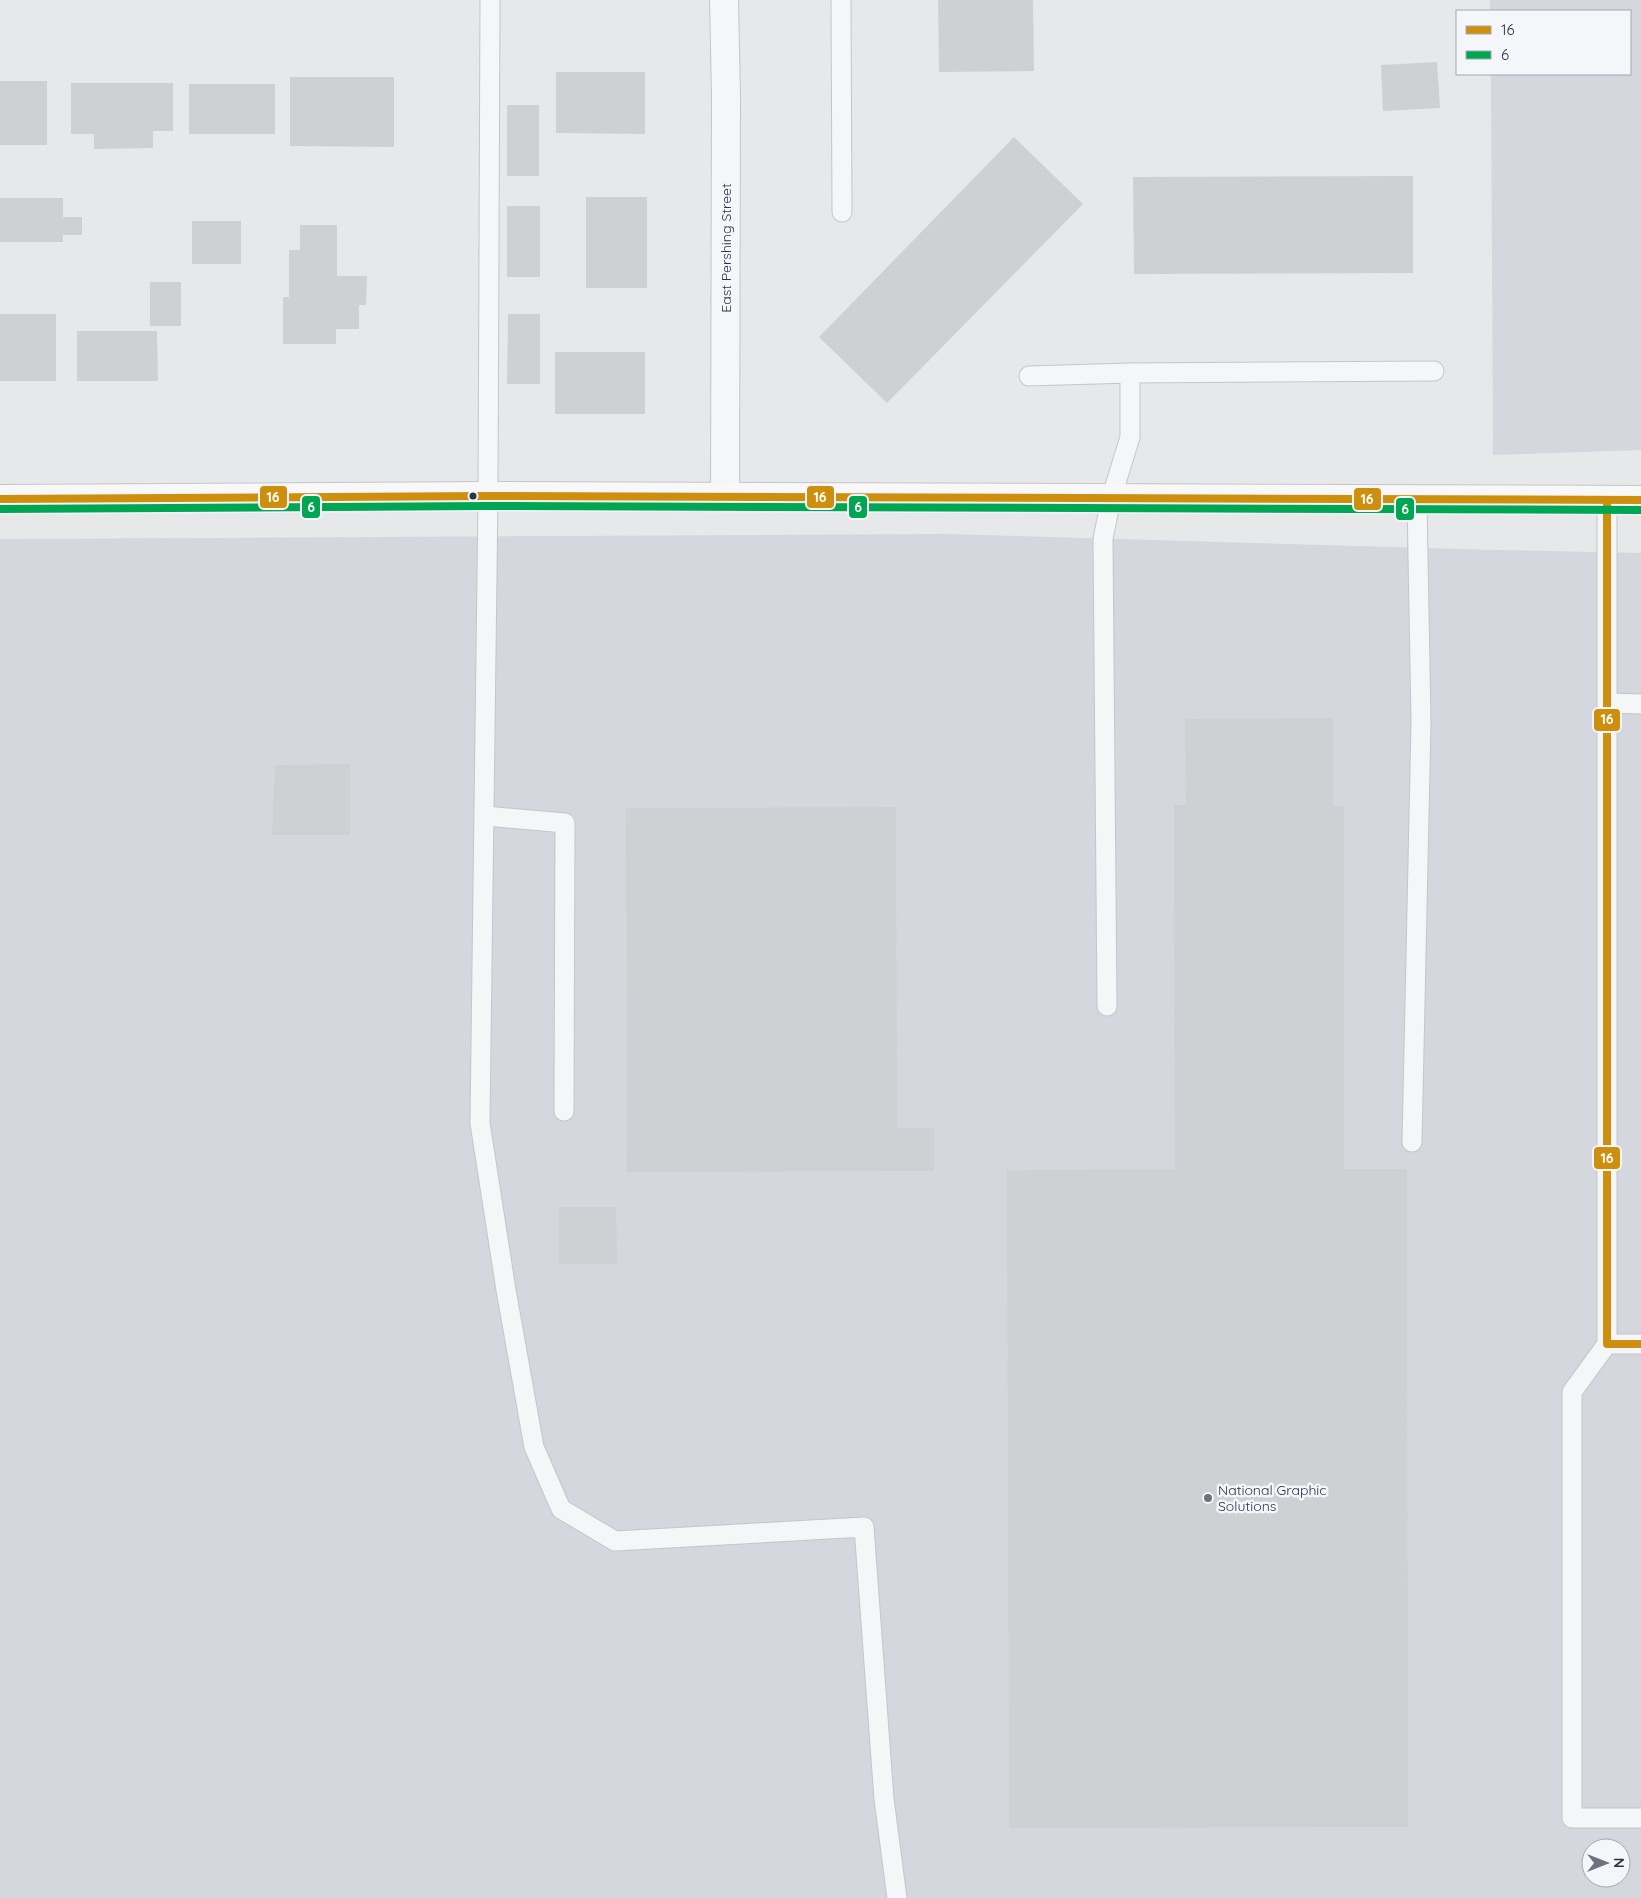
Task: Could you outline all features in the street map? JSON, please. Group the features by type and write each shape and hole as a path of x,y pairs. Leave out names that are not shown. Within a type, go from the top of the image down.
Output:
{"main road":[{"path":"0,499 488,496 1641,500"}],"street":[{"name":"East Pershing Street","path":"724,0 726,95 726,497"}],"lane":[{"path":"490,0 488,496 480,1123 506,1290 534,1447 561,1508 615,1541 864,1528 884,1799 897,1898"},
{"path":"841,0 842,212"},
{"path":"1029,376 1130,373 1434,371"},
{"path":"1107,1006 1103,539 1111,499 1130,437 1130,373"},
{"path":"1412,1142 1421,722 1416,500"},
{"path":"1607,500 1607,1344 1572,1392 1572,1818 1641,1818"},
{"path":"1608,703 1641,704"},
{"path":"485,816 565,823 564,1111"},
{"path":"1607,1344 1641,1344"}],"shaded area":[{"path":"1490,0 1641,0 1641,450 1493,455 1491,75 1631,75 1631,10 1490,10"},
{"path":"945,534 1641,553 1641,1898 0,1898 0,539"}],"building":[{"path":"938,0 1033,0 1034,71 939,72"},
{"path":"1437,62 1440,108 1383,111 1381,65"},
{"path":"556,72 645,72 645,134 556,133"},
{"path":"290,77 394,77 394,147 290,146"},
{"path":"0,81 47,81 47,145 0,145"},
{"path":"71,83 173,83 173,131 153,131 153,148 94,149 94,134 71,134"},
{"path":"189,84 275,84 275,134 189,134"},
{"path":"507,105 539,105 539,176 507,176"},
{"path":"1014,137 1083,204 887,403 819,337"},
{"path":"1413,176 1413,273 1134,274 1133,177"},
{"path":"586,197 647,197 647,288 586,288"},
{"path":"0,198 63,198 63,217 82,217 82,235 63,235 63,242 0,242"},
{"path":"507,206 540,206 540,277 507,277"},
{"path":"192,221 241,221 241,264 192,264"},
{"path":"300,225 337,225 337,276 367,276 366,305 359,305 359,329 336,329 336,344 283,344 283,297 289,297 289,250 300,250"},
{"path":"150,282 181,282 181,326 150,326"},
{"path":"0,314 56,314 56,381 0,381"},
{"path":"508,314 540,314 540,384 507,384"},
{"path":"77,331 157,331 158,381 77,381"},
{"path":"555,352 645,352 645,414 555,414"},
{"name":"National Graphic Solutions","path":"1333,718 1333,806 1344,806 1344,1169 1407,1169 1408,1827 1009,1828 1007,1170 1175,1169 1174,805 1186,805 1185,719"},
{"path":"350,764 350,835 272,835 275,765"},
{"path":"896,807 897,1128 934,1128 934,1171 627,1172 626,808"},
{"path":"559,1207 616,1207 617,1264 559,1264"}],"transit line":[{"name":"16","path":"0,499 488,496 1641,500"},
{"name":"16","path":"1607,500 1607,1344 1641,1344"},
{"name":"6","path":"0,509 488,506 1641,510"}],"place":[{"name":"National Graphic Solutions","path":"1208,1498"}]}
